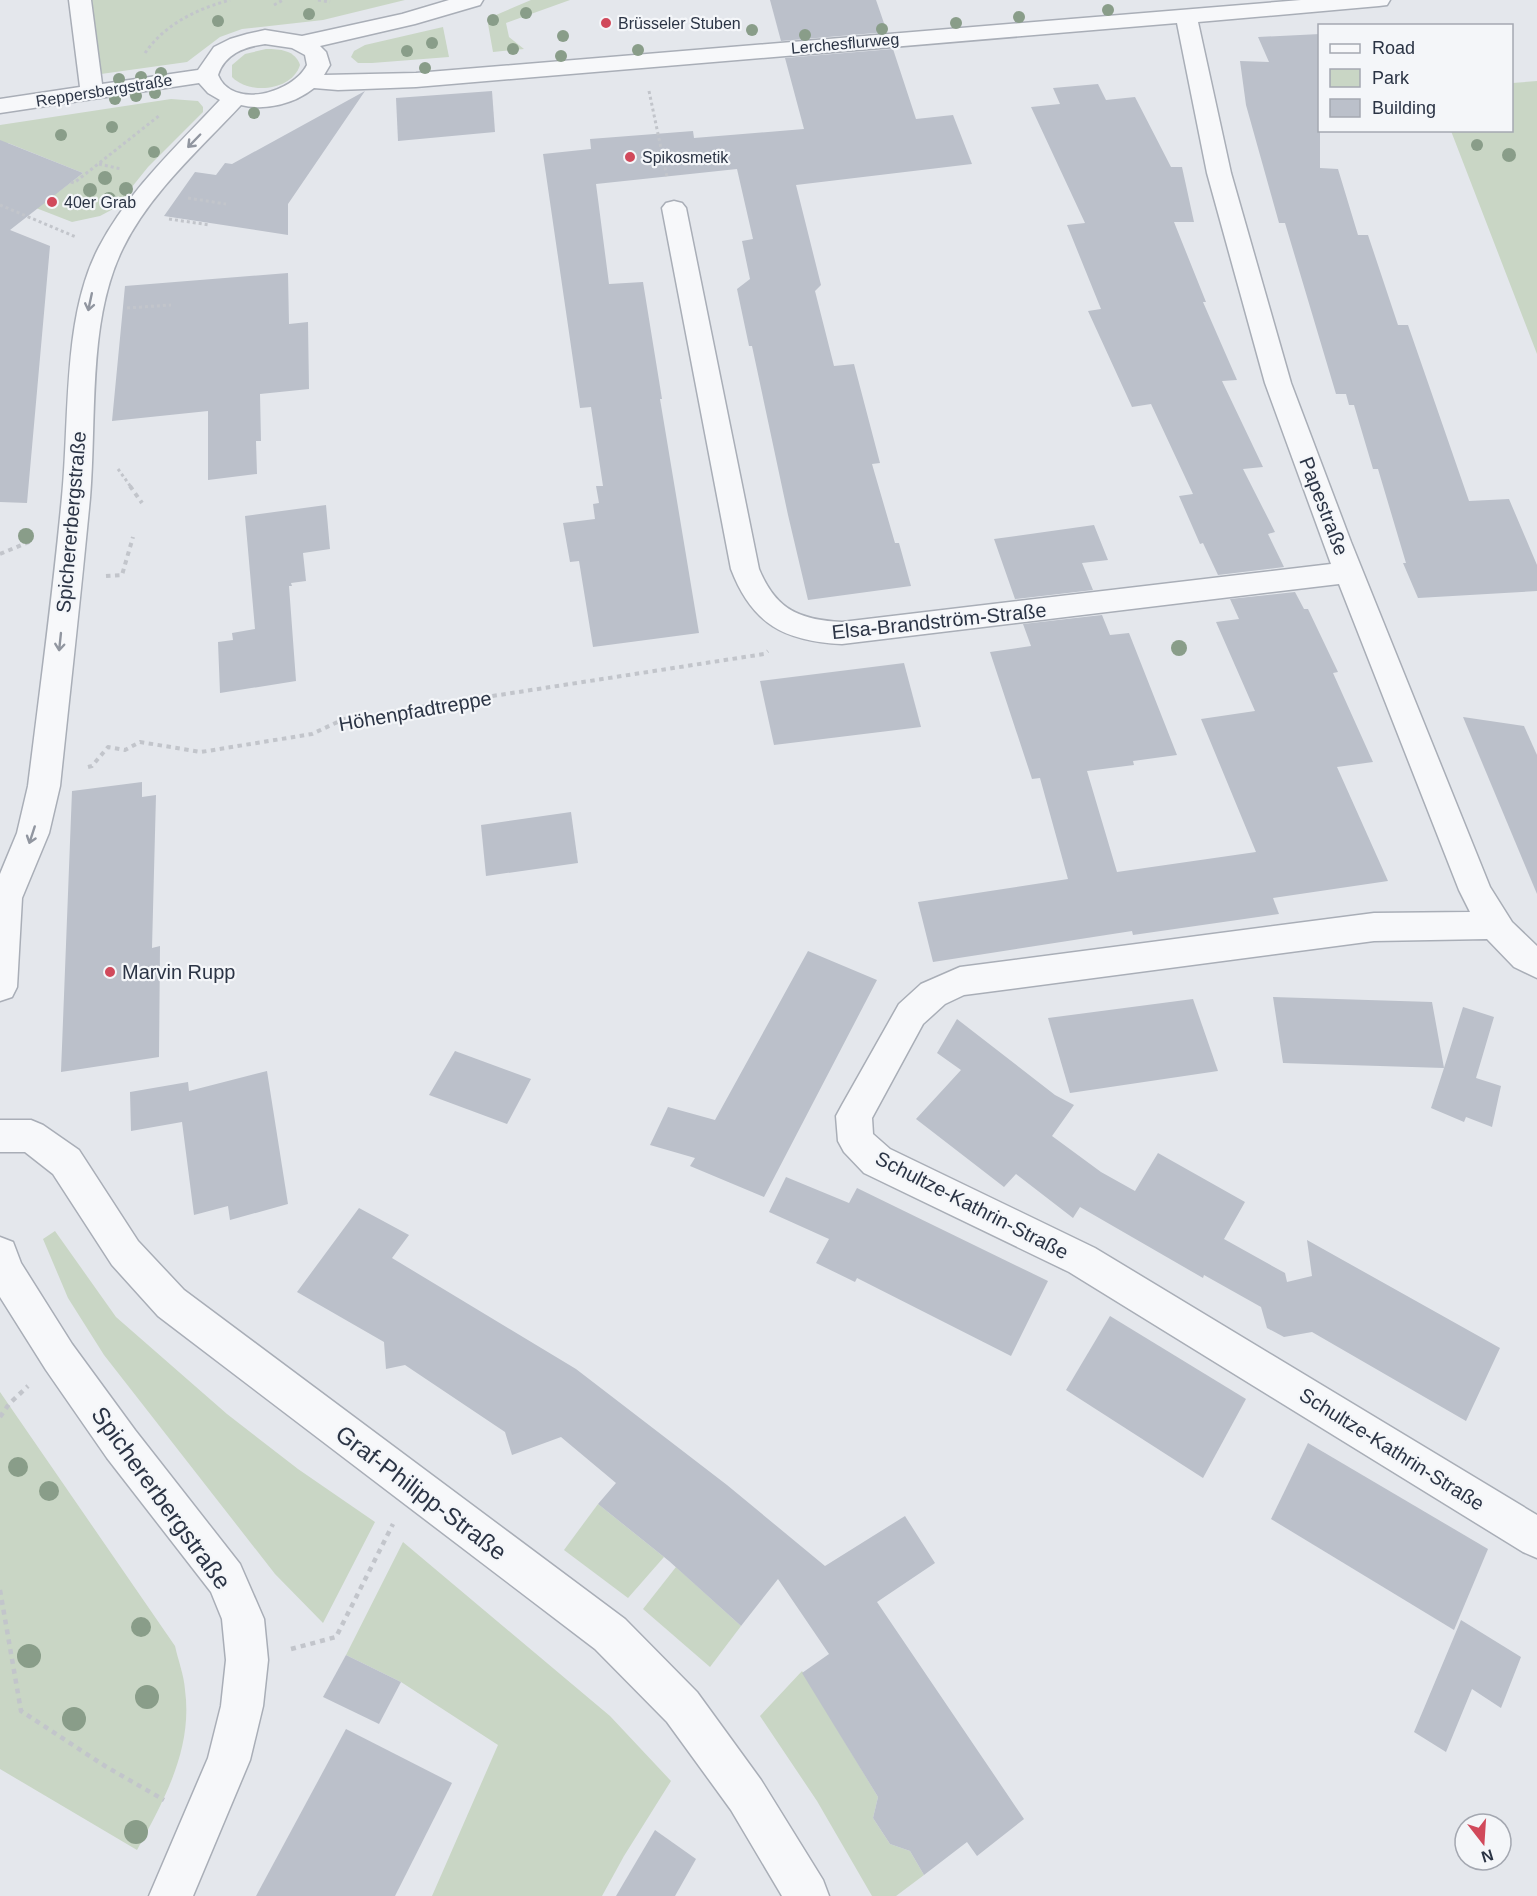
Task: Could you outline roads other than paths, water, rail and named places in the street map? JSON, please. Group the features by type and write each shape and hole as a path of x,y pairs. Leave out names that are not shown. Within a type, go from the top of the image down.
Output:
{"street":[{"path":"80,0 92,93"},
{"path":"302,43 407,19 472,0"},
{"name":"Lerchesflurweg","path":"311,81 338,83 416,80 1186,15 1212,6 1379,0"},
{"name":"Papestraße","path":"1186,15 1219,173 1278,383 1349,572 1475,890 1494,926 1527,958 1537,964"},
{"path":"265,37 285,38 302,43 312,48 318,56 320,64 318,73 302,88 277,98 248,100 235,98 214,89 207,75 213,59 244,41 265,37"},
{"name":"Reppersbergstraße","path":"0,106 207,75"},
{"name":"Spichererbergstraße","path":"0,987 3,886 33,833 44,786 76,495 88,312 94,284 108,250 146,192 235,98"},
{"name":"Elsa-Brandström-Straße","path":"674,208 745,569 751,587 759,600 771,612 795,627 816,633 842,633 1349,572"},
{"name":"Schultze-Kathrin-Straße","path":"1494,926 1411,925 1363,928 960,981 933,994 911,1014 854,1116 856,1141 877,1161 1022,1229 1082,1260 1537,1538"},
{"name":"Graf-Philipp-Straße","path":"0,1136 31,1136 66,1162 125,1253 171,1303 610,1634 682,1707 746,1795 807,1896"},
{"name":"Spichererbergstraße","path":"1,1266 59,1357 114,1434 225,1578 243,1619 247,1660 242,1706 229,1760 171,1896"}],"place":[{"name":"Brüsseler Stuben","path":"606,23"},
{"name":"Spikosmetik","path":"630,157"},
{"name":"40er Grab","path":"52,202"},
{"name":"Marvin Rupp","path":"110,972"}]}
